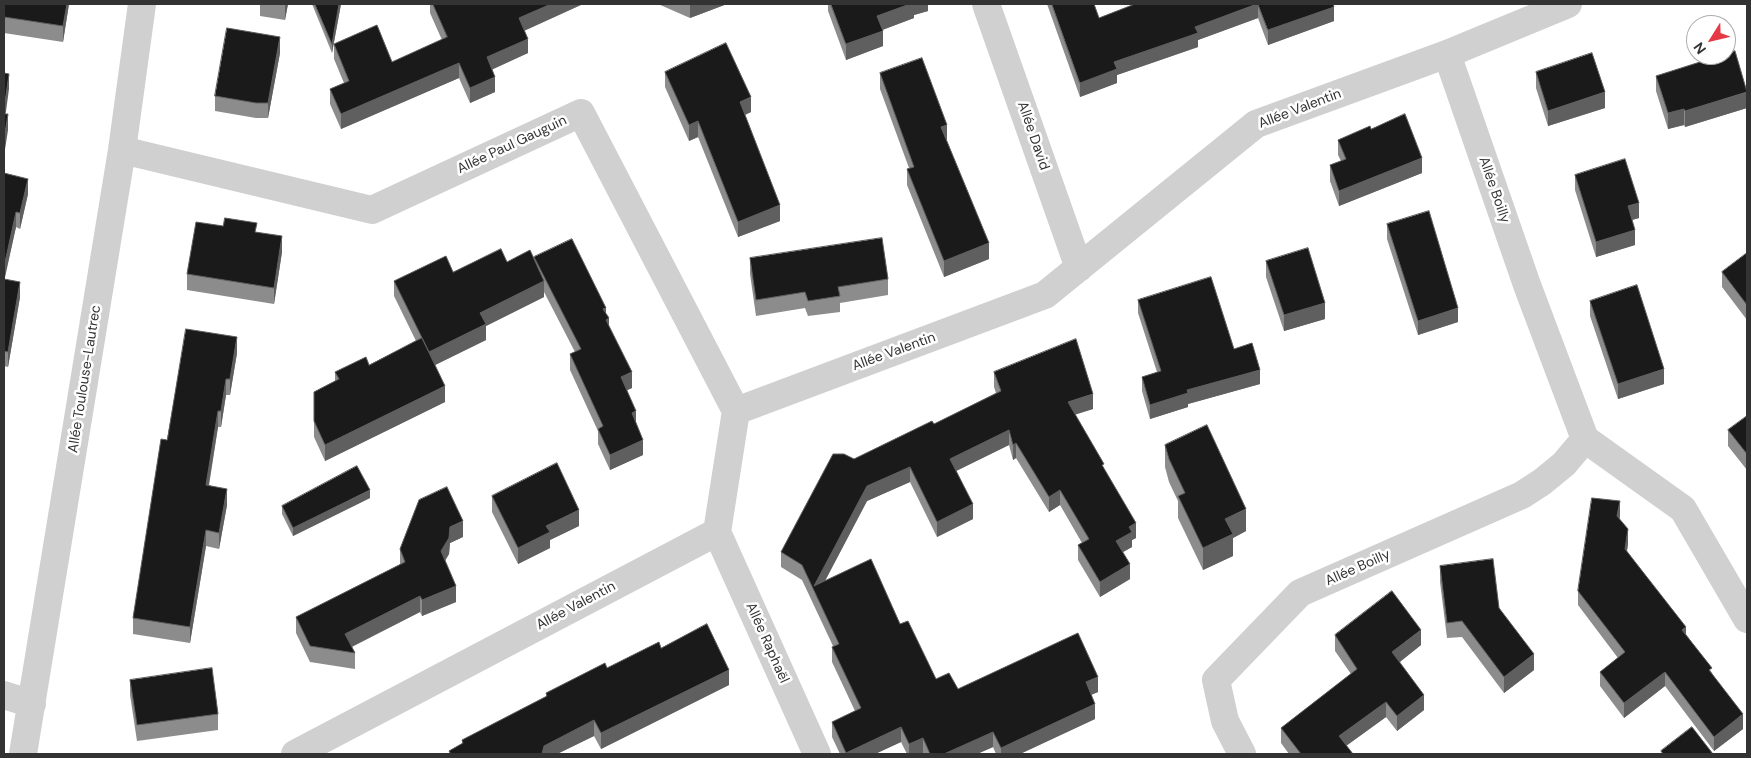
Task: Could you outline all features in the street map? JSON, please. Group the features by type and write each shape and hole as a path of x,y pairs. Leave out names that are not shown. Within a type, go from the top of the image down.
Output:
{"street":[{"name":"Allée Toulouse-Lautrec","path":"24,754 122,150 142,4"},
{"name":"Allée David","path":"986,4 1079,268"},
{"name":"Allée Valentin","path":"736,411 1046,295 1256,124 1446,54 1568,4"},
{"name":"Allée Boilly","path":"1242,754 1225,721 1216,680 1300,593 1522,495 1564,464 1585,439 1527,285 1446,54"},
{"name":"Allée Paul Gauguin","path":"122,150 372,210 581,113 736,411"},
{"path":"717,532 736,411"},
{"path":"1585,439 1683,509 1747,619"},
{"name":"Allée Valentin","path":"295,754 717,532"},
{"name":"Allée Raphaël","path":"717,532 817,754"},
{"path":"4,695 32,704"}],"building":[{"path":"4,4 67,4 63,26 4,17"},
{"path":"315,4 339,4 332,44"},
{"path":"433,4 551,4 519,18 528,39 487,57 495,77 470,88 459,63 341,114 330,89 349,81 334,44 377,25 392,62 447,37"},
{"path":"831,4 910,4 877,16 883,31 846,44"},
{"path":"1052,4 1094,4 1099,18 1135,4 1257,4 1195,27 1198,33 1114,62 1117,69 1080,83"},
{"path":"1258,4 1333,4 1334,7 1268,30"},
{"path":"227,28 280,37 268,103 256,103 215,96"},
{"path":"726,43 751,97 740,102 780,205 738,222 698,121 689,125 665,72"},
{"path":"1592,53 1605,92 1548,111 1536,72"},
{"path":"1736,54 1747,92 1685,111 1684,109 1668,113 1656,76 1691,65 1736,65"},
{"path":"922,58 947,125 941,127 989,243 944,261 907,169 914,167 880,73"},
{"path":"4,73 9,74 4,110"},
{"path":"4,114 8,114 4,140"},
{"path":"1405,114 1422,158 1339,191 1330,165 1346,159 1338,140 1370,126 1371,129"},
{"path":"1625,159 1639,203 1628,206 1635,230 1596,242 1575,175"},
{"path":"4,173 28,179 20,213 16,212 4,267"},
{"path":"1429,211 1458,308 1418,321 1387,224"},
{"path":"225,218 257,223 255,232 282,236 274,288 187,274 196,222 223,226"},
{"path":"882,238 888,279 838,287 840,296 808,301 805,292 756,300 750,258"},
{"path":"572,239 606,308 603,309 609,318 606,320 632,372 621,377 636,411 632,413 643,440 610,455 598,429 603,426 570,354 581,349 534,257"},
{"path":"1308,248 1325,303 1284,315 1266,261"},
{"path":"501,249 507,262 530,250 544,281 480,313 486,324 429,352 394,281 446,256 453,272"},
{"path":"1747,253 1747,305 1722,272"},
{"path":"1211,277 1234,349 1252,343 1260,370 1187,390 1188,393 1150,405 1142,377 1161,371 1138,300"},
{"path":"4,279 20,282 8,352 4,351"},
{"path":"1637,285 1664,369 1618,384 1590,301"},
{"path":"186,329 237,337 230,379 226,379 221,411 218,411 206,485 227,489 219,533 206,530 190,627 133,618 161,439 167,440"},
{"path":"422,338 445,386 325,445 314,421 314,392 339,379 335,372 366,357 369,365"},
{"path":"1076,339 1093,394 1068,402 1136,523 1129,527 1132,532 1116,541 1130,564 1100,582 1078,545 1089,539 1060,490 1049,497 1016,443 1013,445 1009,430 950,459 973,504 937,522 910,467 867,486 814,586 871,559 900,624 908,621 936,679 949,673 958,689 1078,633 1098,677 1086,682 1095,704 1001,748 993,732 944,754 930,754 923,738 909,744 901,727 846,753 832,722 861,708 832,647 839,644 802,565 781,552 833,454 844,454 854,459 932,421 934,424 1001,391 994,372"},
{"path":"1747,416 1747,454 1728,430"},
{"path":"1207,425 1246,509 1225,519 1233,534 1203,548 1178,496 1185,493 1169,459 1165,445"},
{"path":"557,463 579,510 546,526 550,532 518,548 492,496"},
{"path":"357,466 370,490 293,528 282,506"},
{"path":"447,487 463,521 450,527 449,538 441,551 456,586 422,600 420,596 345,634 355,653 310,646 296,617 405,562 400,549 419,500"},
{"path":"1592,498 1620,501 1617,516 1628,529 1625,549 1686,627 1682,630 1712,668 1709,670 1743,714 1714,737 1665,672 1624,703 1600,672 1625,652 1578,591"},
{"path":"1493,559 1499,608 1534,654 1504,677 1462,621 1447,623 1440,566"},
{"path":"1392,591 1421,630 1392,652 1424,695 1397,716 1386,702 1339,736 1353,754 1301,754 1281,728 1357,669 1335,635"},
{"path":"707,624 729,670 601,733 594,720 544,746 542,754 451,754 449,751 463,743 462,740 547,696 546,693 605,663 607,668 659,642 661,648"},
{"path":"212,668 218,714 137,725 130,680"},
{"path":"1692,727 1713,754 1663,754 1661,751"}]}
